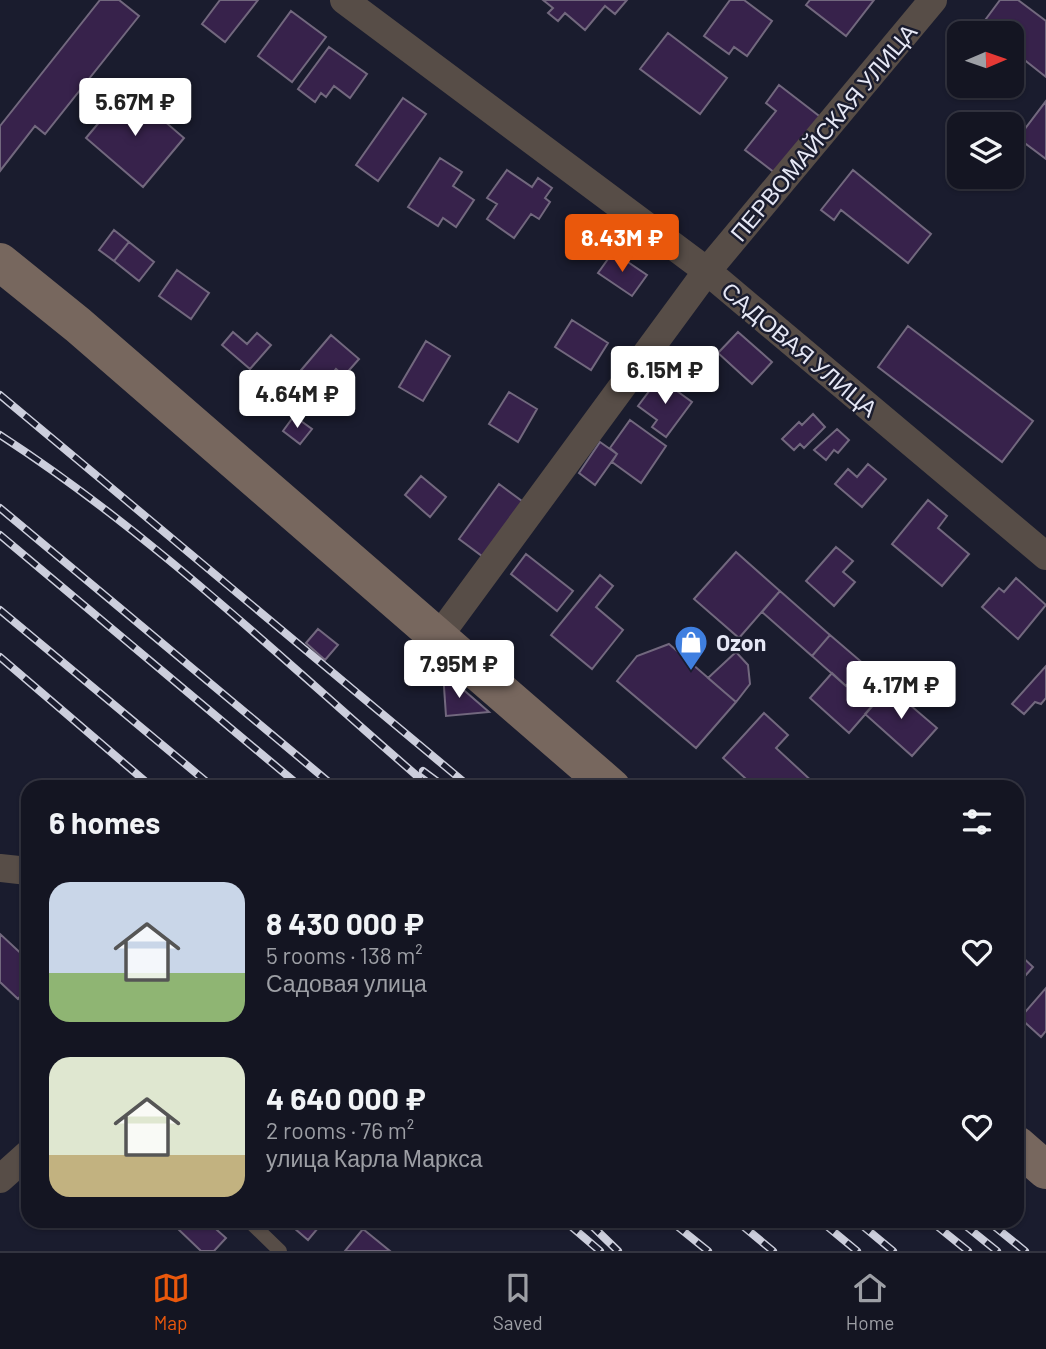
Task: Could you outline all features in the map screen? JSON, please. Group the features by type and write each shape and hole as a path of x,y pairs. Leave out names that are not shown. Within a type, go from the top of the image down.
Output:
{"street":[{"name":"САДОВАЯ УЛИЦА","path":"344,0 707,271 1046,555"},
{"name":"ПЕРВОМАЙСКАЯ УЛИЦА","path":"439,636 707,271 933,0"},
{"path":"0,262 439,636 603,780"},
{"path":"0,868 21,870"},
{"path":"1024,1151 1046,1170"},
{"path":"0,1178 21,1160"}],"lane":[{"path":"256,1228 280,1251"}],"building":[{"path":"100,0 119,0 139,16 45,134 35,126 0,171 0,126"},
{"path":"220,0 258,0 225,42 202,24"},
{"path":"543,0 627,0 615,14 605,6 585,30 565,13 558,21 548,13 553,8"},
{"path":"730,0 744,0 772,21 747,56 734,47 729,54 704,36"},
{"path":"810,0 874,0 846,36 806,5"},
{"path":"1000,0 1018,0 1046,21 1046,77 1024,60 1024,21 984,21"},
{"path":"291,11 326,37 292,82 258,56"},
{"path":"668,33 727,78 700,114 640,69"},
{"path":"329,47 367,74 350,98 334,86 326,97 321,93 315,102 298,89"},
{"path":"779,85 823,119 779,176 745,150 776,111 766,103"},
{"path":"127,89 184,138 143,187 86,138"},
{"path":"403,98 426,114 378,181 356,165"},
{"path":"1046,101 1046,159 1024,142 1024,130"},
{"path":"440,158 462,172 453,186 474,200 456,227 443,218 438,226 408,207"},
{"path":"507,170 532,187 538,178 552,188 545,198 550,202 539,219 531,214 514,238 487,219 497,204 487,198"},
{"path":"853,170 931,234 908,263 841,210 834,220 821,210"},
{"path":"114,230 129,242 114,261 99,250"},
{"path":"129,242 154,262 139,281 114,261"},
{"path":"613,252 647,275 632,296 598,273"},
{"path":"177,270 209,293 191,319 159,296"},
{"path":"572,320 608,343 591,370 555,347"},
{"path":"908,326 1033,421 1002,462 878,367"},
{"path":"233,332 247,344 257,333 271,345 250,369 222,345"},
{"path":"738,332 772,362 752,384 718,353"},
{"path":"331,335 359,359 344,376 336,369 305,406 285,389"},
{"path":"426,341 450,356 423,401 399,387"},
{"path":"659,378 692,402 666,437 652,427 657,420 638,406"},
{"path":"509,392 537,409 518,442 489,424"},
{"path":"813,414 825,427 804,448 800,444 794,450 782,439 799,422 802,425"},
{"path":"294,416 312,429 300,444 283,431"},
{"path":"630,420 666,446 641,483 612,462 617,454 610,448"},
{"path":"837,429 849,440 838,453 834,450 826,460 814,450"},
{"path":"600,442 617,454 595,485 579,473"},
{"path":"868,464 886,479 862,507 835,484 848,469 857,477"},
{"path":"421,476 446,497 430,517 405,495"},
{"path":"499,484 526,504 486,559 459,539"},
{"path":"928,500 947,516 938,528 969,554 942,586 892,544"},
{"path":"836,547 853,561 843,572 855,582 834,606 806,581"},
{"path":"736,552 780,591 739,638 694,599"},
{"path":"526,554 573,591 557,611 511,574"},
{"path":"600,575 613,586 596,607 623,630 592,669 551,635"},
{"path":"1016,578 1046,605 1018,639 982,607 999,588 1004,592"},
{"path":"780,591 830,635 812,656 762,612"},
{"path":"318,629 338,645 325,660 306,643"},
{"path":"830,635 865,665 846,686 812,656"},
{"path":"669,644 736,702 696,748 617,681 637,656"},
{"path":"736,652 748,665 750,684 736,702 708,678"},
{"path":"865,665 889,687 849,733 810,698 832,673 846,686"},
{"path":"1046,666 1046,698 1041,704 1035,702 1024,714 1012,704"},
{"path":"443,672 489,712 446,716"},
{"path":"889,687 937,728 912,756 865,714"},
{"path":"764,713 788,735 776,748 811,780 747,780 723,758"},
{"path":"0,934 21,954 21,995 18,999 0,982"},
{"path":"1024,959 1033,967 1024,977"},
{"path":"1046,988 1046,1031 1041,1037 1024,1022 1024,1013"},
{"path":"177,1228 215,1228 226,1238 214,1251 201,1251"},
{"path":"294,1228 318,1228 308,1240"},
{"path":"363,1229 390,1251 345,1251"}],"railway":[{"path":"0,395 461,780"},
{"path":"0,435 58,474 168,559 422,780"},
{"path":"0,508 326,780"},
{"path":"0,535 292,780"},
{"path":"0,610 204,780"},
{"path":"0,657 144,780"},
{"path":"423,771 435,780"},
{"path":"573,1228 600,1251"},
{"path":"594,1228 618,1251"},
{"path":"679,1228 708,1251"},
{"path":"745,1228 773,1251"},
{"path":"829,1228 857,1251"},
{"path":"865,1228 893,1251"},
{"path":"939,1228 968,1251"},
{"path":"968,1228 997,1251"},
{"path":"996,1228 1025,1251"}],"place":[{"name":"Ozon","path":"691,672"}]}
